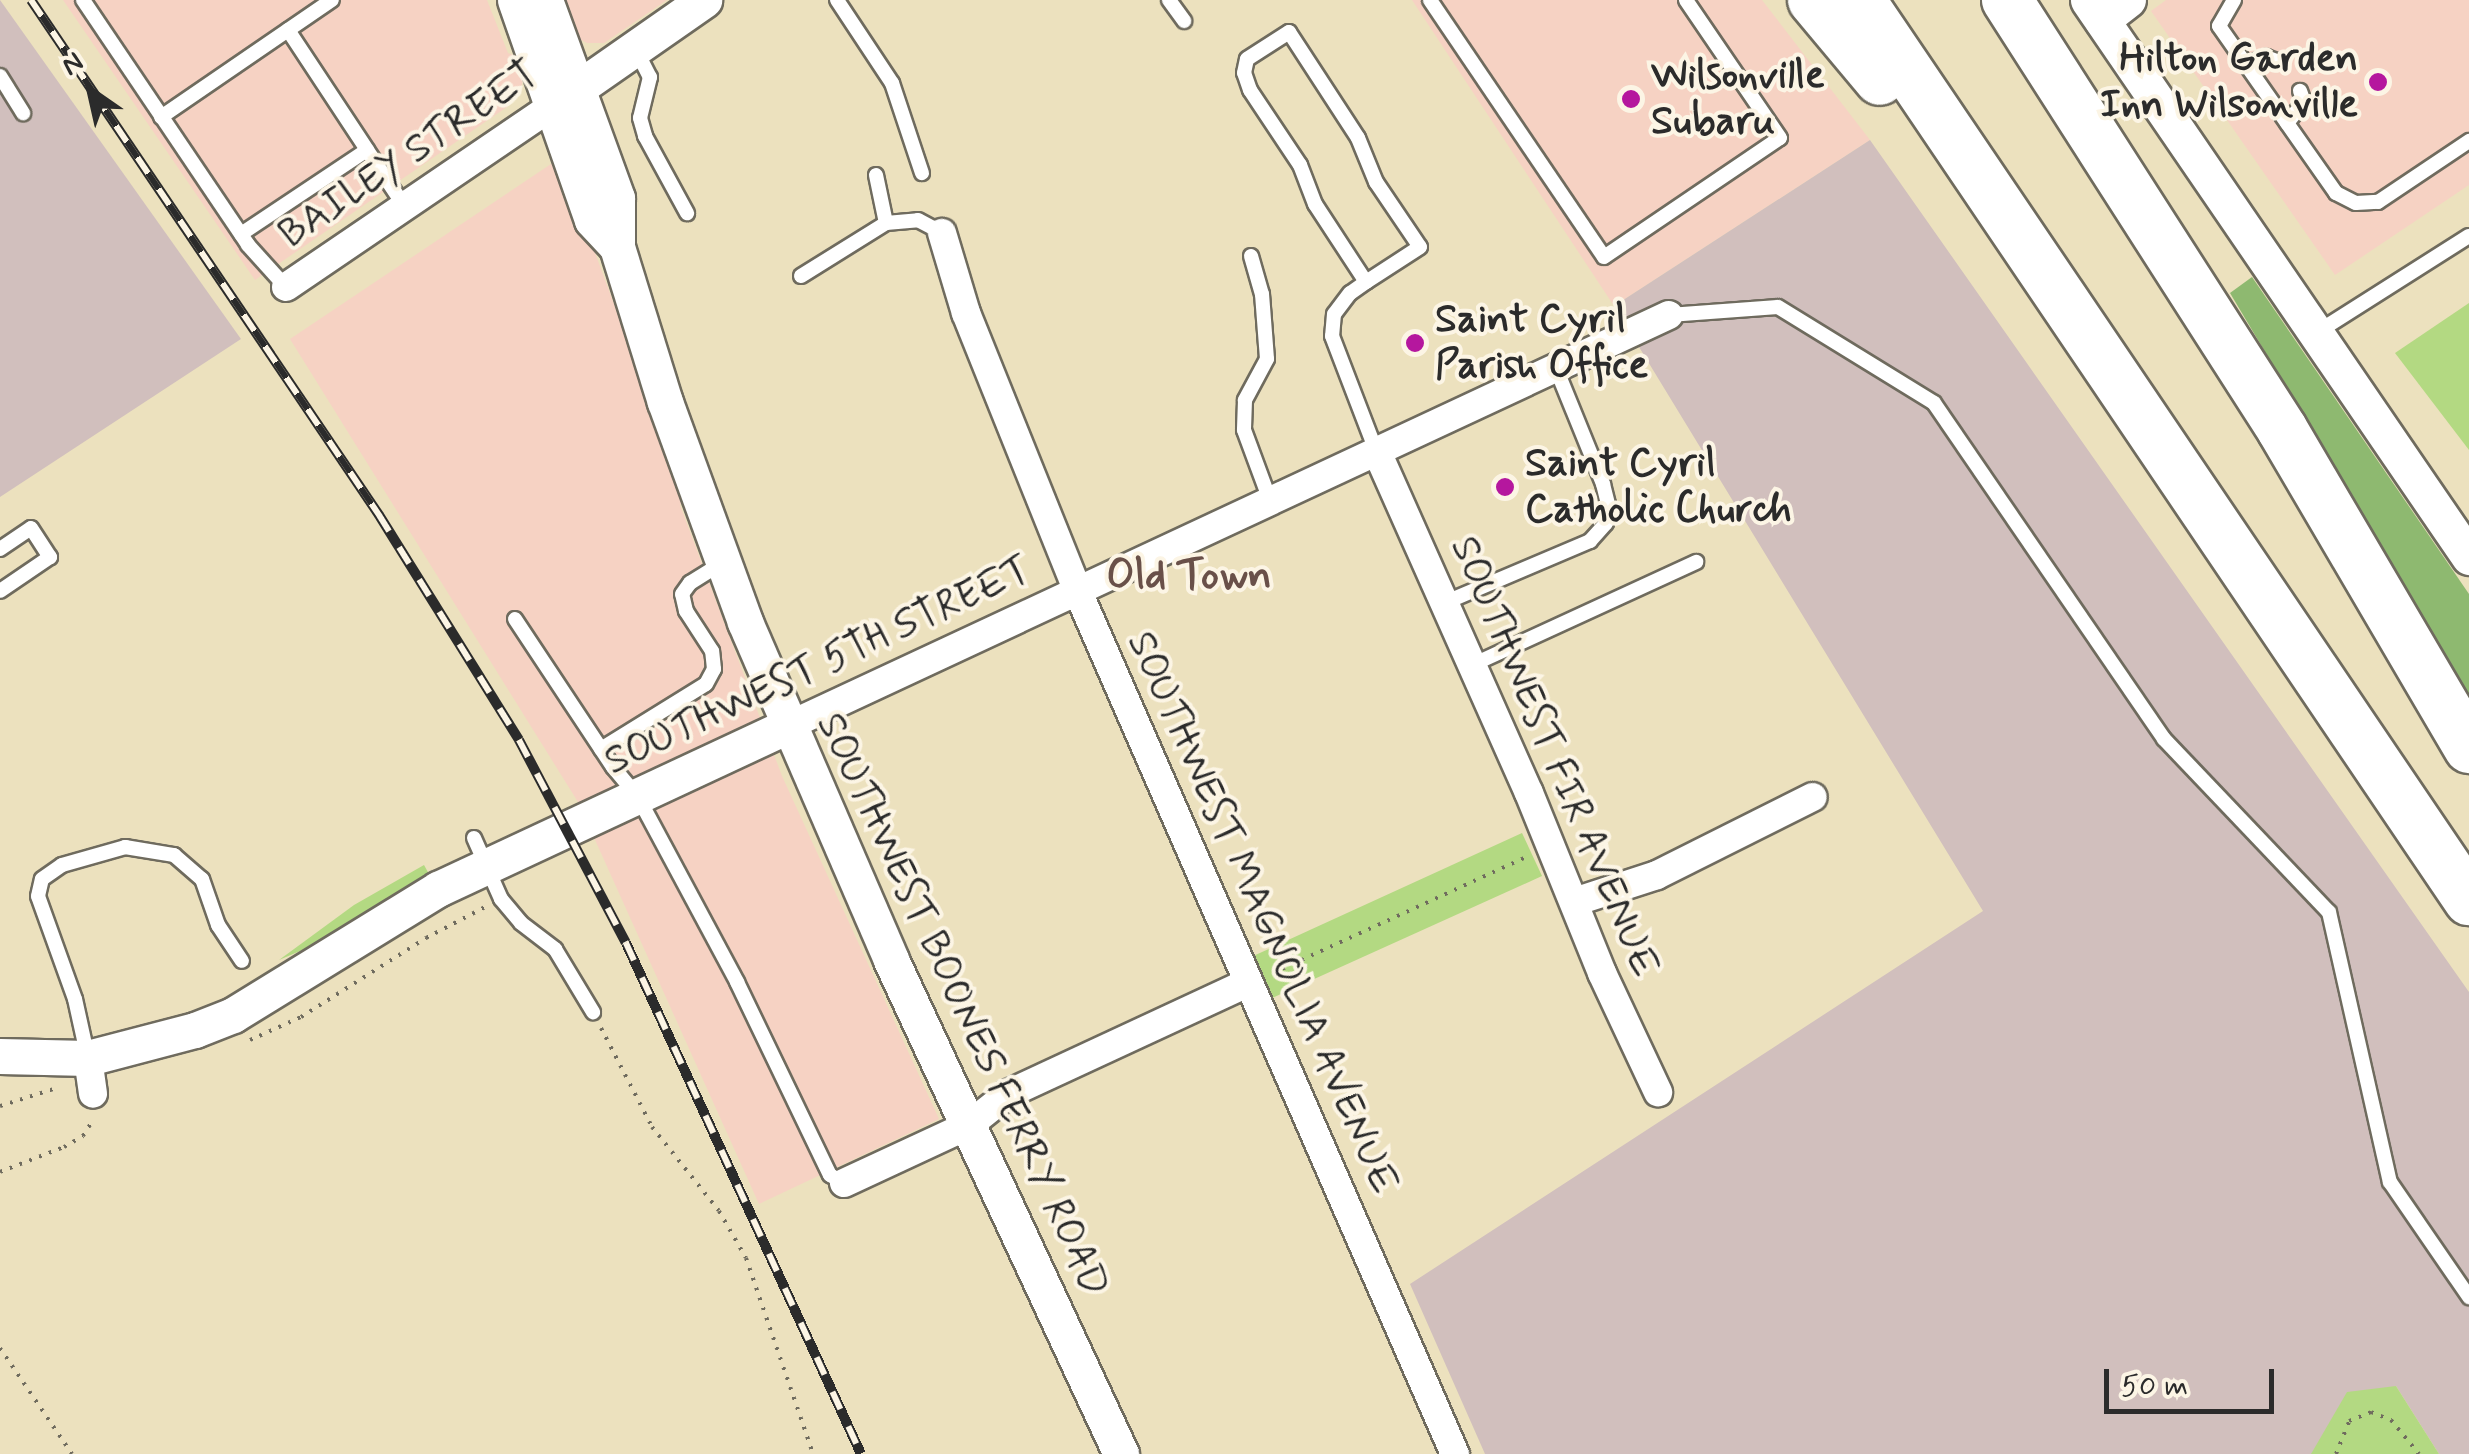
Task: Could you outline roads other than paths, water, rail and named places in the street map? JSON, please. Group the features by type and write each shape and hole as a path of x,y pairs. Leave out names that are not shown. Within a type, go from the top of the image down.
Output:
{"highway":[{"path":"1813,0 2042,270"},
{"path":"1860,0 2469,900"},
{"path":"2007,0 2272,414 2469,748"}],"street":[{"name":"SOUTHWEST BOONES FERRY ROAD","path":"516,0 618,198 618,247 665,402 788,726 1121,1454"},
{"name":"SOUTHWEST BOONES FERRY ROAD","path":"545,0 565,97"},
{"path":"565,97 704,0"},
{"path":"2106,7 2316,333 2469,557"},
{"name":"BAILEY STREET","path":"286,287 565,97"},
{"name":"SOUTHWEST MAGNOLIA AVENUE","path":"942,233 966,313 1078,592 1456,1454"},
{"name":"SOUTHWEST 5TH STREET","path":"0,1056 88,1058 195,1030 233,1015 438,888 480,852 638,797 1669,315"},
{"name":"SOUTHWEST FIR AVENUE","path":"1378,454 1602,974 1658,1092"},
{"path":"1574,902 1657,875 1813,798"},
{"path":"844,1184 969,1125 1008,1094 1247,983"},
{"path":"88,1058 94,1094"}],"lane":[{"path":"83,0 241,234 286,287"},
{"path":"161,117 332,0"},
{"path":"837,0 892,83 922,173"},
{"path":"1169,0 1184,21"},
{"path":"1430,0 1604,257 1780,138 1686,0"},
{"path":"2234,0 2218,26 2336,193 2356,203 2378,202 2469,142"},
{"path":"288,30 405,207"},
{"path":"1366,282 1314,204 1300,165 1250,90 1244,73 1247,59 1289,32 1358,138 1376,182 1420,247 1350,293 1334,314 1332,336 1378,454"},
{"path":"635,48 650,77 640,118 645,136 687,213"},
{"path":"2246,65 2266,57 2282,63"},
{"path":"0,76 23,113"},
{"path":"2287,123 2304,102 2300,91"},
{"path":"241,234 367,150"},
{"path":"876,175 886,223"},
{"path":"801,276 886,223 918,220 942,233"},
{"path":"2316,333 2469,236"},
{"path":"1251,256 1262,294 1268,359 1245,400 1244,430 1271,504"},
{"path":"1669,315 1778,307 1934,403 2164,739 2330,912 2390,1182 2469,1297"},
{"path":"1444,603 1590,541 1606,523 1602,484 1555,366"},
{"path":"0,549 31,528 50,557 0,591"},
{"path":"601,749 706,684 714,669 712,651 686,610 682,594 690,583 723,562"},
{"path":"1472,665 1696,562"},
{"path":"515,618 601,749 638,797 736,982 830,1175 844,1184"},
{"path":"88,1058 75,999 38,896 42,879 62,865 125,846 174,856 202,880 218,925 242,961"},
{"path":"480,852 510,911 556,949 593,1012"}],"railway":[{"path":"31,0 379,515 519,740 626,943 861,1454"}],"place":[{"name":"Hilton Garden Inn Wilsonville","path":"2378,82"},
{"name":"Wilsonville Subaru","path":"1631,99"},
{"name":"Saint Cyril Parish Office","path":"1415,343"},
{"name":"Saint Cyril Catholic Church","path":"1505,487"}],"district":[{"name":"Old Town","path":"1189,577"}]}
